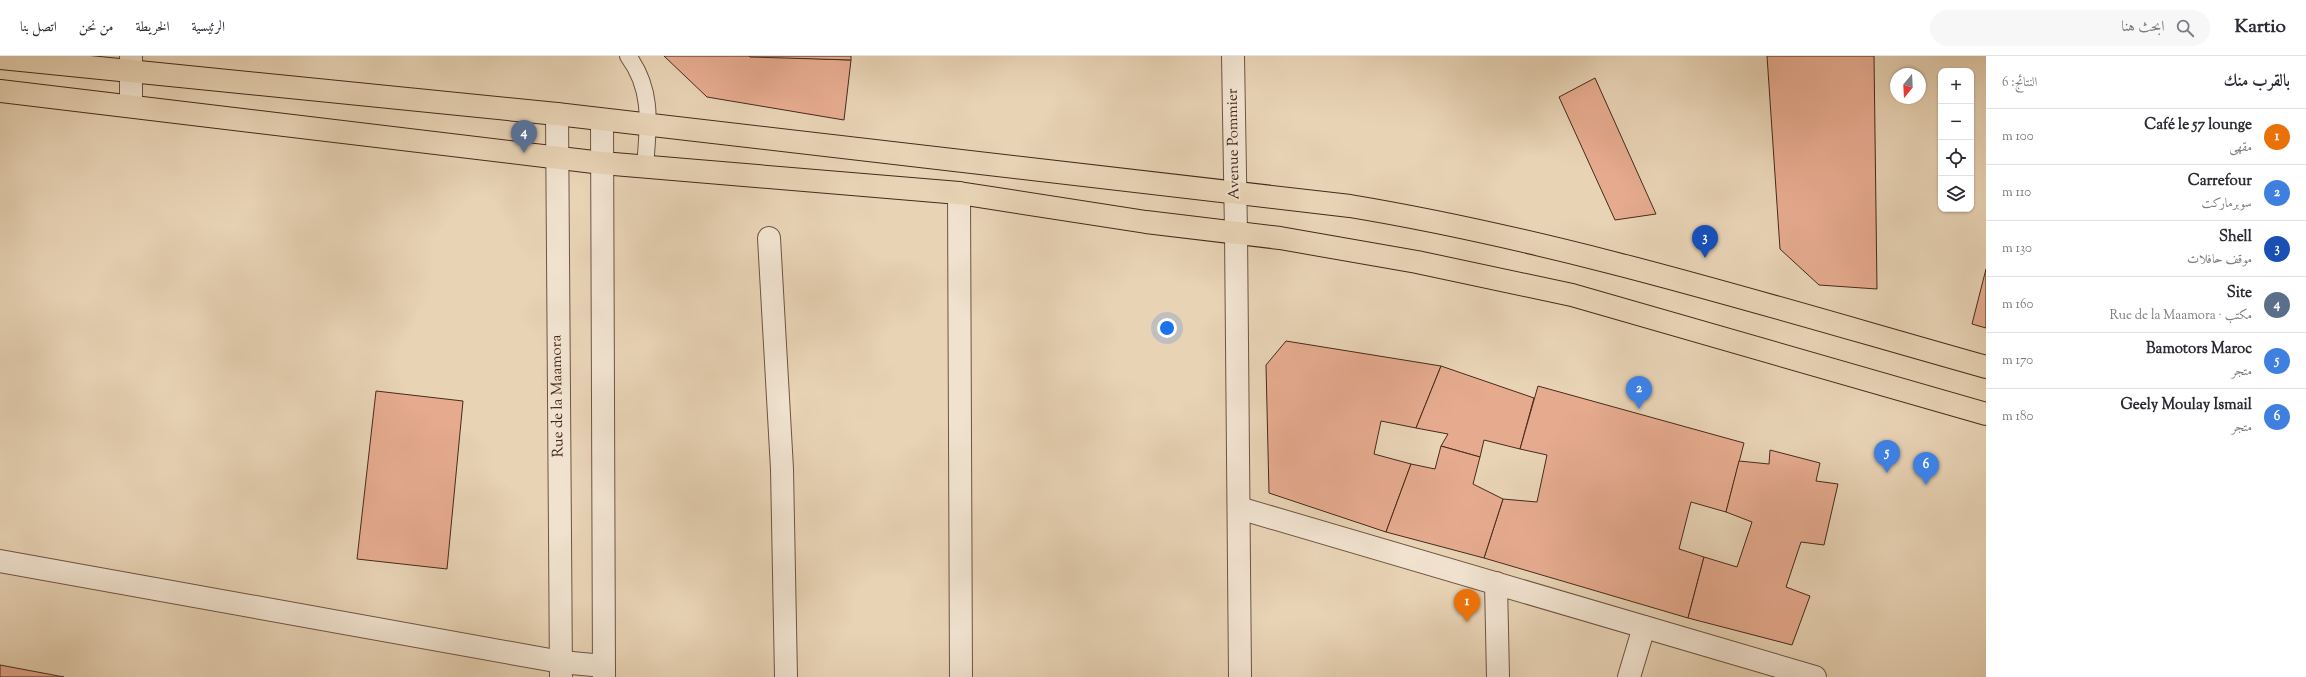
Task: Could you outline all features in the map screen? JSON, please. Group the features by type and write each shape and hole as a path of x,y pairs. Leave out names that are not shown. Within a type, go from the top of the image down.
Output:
{"main road":[{"path":"0,58 132,63 602,120 1350,206 1437,221 1512,237 1732,295 1986,367"},
{"path":"0,91 602,163 959,193 1146,222 1236,232 1417,262 1572,295 1986,414"}],"street":[{"name":"Avenue Pommier","path":"1234,56 1240,677"},
{"path":"131,106 132,63"},
{"name":"Rue de la Maamora","path":"557,114 556,157 561,670"},
{"path":"0,561 561,670 604,671 602,120"},
{"path":"959,193 961,677"},
{"path":"769,238 782,469 786,677"},
{"path":"1239,508 1815,677"},
{"path":"1496,583 1498,677"},
{"path":"1629,677 1644,627"}],"lane":[{"path":"628,56 646,90 648,125 645,167"}],"building":[{"path":"664,56 749,56 851,60 844,120 707,97"},
{"path":"749,56 851,56 851,60 750,57"},
{"path":"1767,56 1874,56 1877,289 1819,285 1780,249"},
{"path":"1595,78 1656,214 1615,220 1559,97"},
{"path":"1986,269 1986,328 1972,324"},
{"path":"1286,341 1441,366 1416,428 1381,421 1374,454 1411,464 1386,532 1269,493 1266,365"},
{"path":"1441,366 1534,398 1520,449 1484,440 1480,457 1441,446 1448,434 1416,428"},
{"path":"1538,386 1744,443 1726,512 1691,502 1679,549 1704,557 1688,618 1484,558 1503,499 1537,502 1547,455 1520,449"},
{"path":"376,391 463,401 447,569 357,559"},
{"path":"1441,446 1480,457 1473,484 1503,499 1484,558 1386,532 1411,464 1435,469"},
{"path":"1770,450 1820,463 1816,481 1838,484 1824,545 1801,542 1786,587 1810,596 1792,645 1688,618 1704,557 1737,567 1752,522 1726,512 1739,461 1769,464"},
{"path":"0,665 64,677 0,677"}],"place":[{"name":"Site","path":"524,153"},
{"name":"Shell","path":"1705,258"},
{"name":"Carrefour","path":"1639,409"},
{"name":"Bamotors Maroc","path":"1887,473"},
{"name":"Geely Moulay Ismail","path":"1926,485"},
{"name":"Café le 57 lounge","path":"1467,622"}]}
